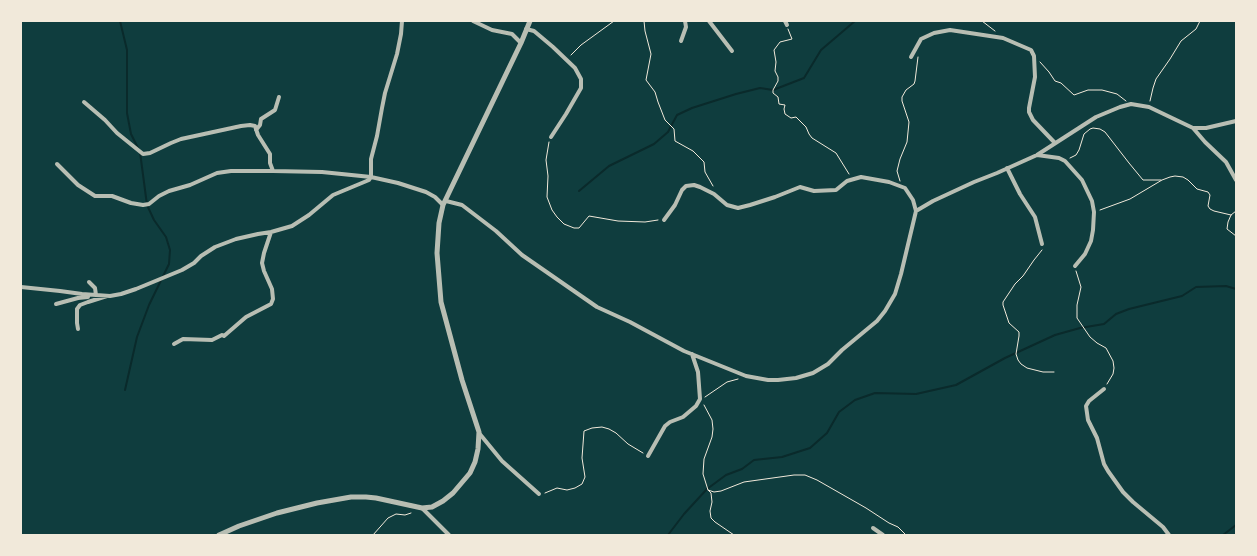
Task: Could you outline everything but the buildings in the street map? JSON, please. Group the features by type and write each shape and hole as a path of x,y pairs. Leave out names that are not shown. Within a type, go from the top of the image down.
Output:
{"street":[{"path":"21,287 115,296 174,274 194,263 215,247 236,239 292,226 333,195 368,181 371,177 371,159 385,93 397,54 402,21"},
{"path":"473,21 492,30 512,34 521,43"},
{"path":"530,21 444,203 439,223 437,253 441,302 462,380 479,432 502,461 539,494"},
{"path":"681,41 686,21"},
{"path":"709,21 732,51"},
{"path":"526,29 534,31 566,59 578,72 581,79 581,85 551,137"},
{"path":"911,57 921,39 950,30 1003,38 1031,50 1034,56 1034,77 1029,112 1033,120 1056,143"},
{"path":"256,130 262,119 275,110 280,97"},
{"path":"84,102 143,154 150,153 181,139 229,128 255,126 270,154 270,163 273,171"},
{"path":"916,211 942,196 1038,155 1096,118 1114,109 1131,104 1149,107 1193,128 1226,162 1236,180"},
{"path":"1193,128 1206,128 1236,121"},
{"path":"1038,155 1059,158 1064,161 1082,180 1088,192 1094,212 1093,230 1091,240 1075,266"},
{"path":"56,164 78,185 95,196 112,196 131,203 144,205 149,204 164,193 190,185 217,173 231,171 322,172 371,177 398,183 426,192 444,203 462,205 496,231 522,255 591,304 630,322 684,351 746,376 768,380 796,378 813,373 828,364 886,311 895,294 902,274 916,211 913,200 905,188 889,182 861,177 851,179 838,189 832,191 814,191 800,187 744,207 727,205 714,194 694,185 686,186 664,220"},
{"path":"1007,168 1020,194 1035,217 1042,244"},
{"path":"174,344 183,339 212,340 222,335 224,336 246,317 272,302 274,299 272,289 262,263 271,232"},
{"path":"90,282 96,288 96,295"},
{"path":"56,304 96,295"},
{"path":"78,329 77,309 80,305 109,296"},
{"path":"648,456 664,426 683,417 696,406 700,399 698,372 692,354"},
{"path":"1104,390 1086,406 1088,420 1097,438 1104,464 1123,492 1163,527 1169,535"},
{"path":"219,535 277,513 317,502 366,497 413,507 432,507 453,493 470,473 475,462 479,432"},
{"path":"422,508 449,535"},
{"path":"873,528 883,535"}],"path":[{"path":"566,59 581,45 614,21"},
{"path":"644,21 652,54 646,80 655,92 665,120 674,129 675,141 692,151 704,162 705,172 714,190 714,194"},
{"path":"982,21 1003,38"},
{"path":"1149,107 1156,79 1181,41 1196,29 1200,21"},
{"path":"786,23 792,39 780,42 774,50 775,71 778,81 773,94 778,97 779,104 785,105 785,114 791,118 796,117 806,127 812,138 836,153 851,179"},
{"path":"905,188 897,172 908,137 909,122 902,97 915,81 918,58 917,45"},
{"path":"1034,56 1055,81 1074,95 1088,90 1102,90 1117,94 1131,104"},
{"path":"1064,161 1076,155 1084,134 1093,128 1100,129 1105,132 1143,180 1162,180"},
{"path":"551,137 546,160 548,176 547,197 552,210 564,224 579,228 589,216 618,221 645,222 664,220"},
{"path":"1094,212 1144,192 1162,180 1175,176 1183,177 1197,189 1208,192 1210,195 1208,206 1210,209 1231,215"},
{"path":"1236,210 1231,215 1227,229 1236,236"},
{"path":"1042,244 1042,250 1015,284 1003,305 1009,323 1019,332 1020,336 1016,354 1021,364 1027,368 1043,372 1054,372"},
{"path":"1075,266 1081,287 1077,305 1077,318 1090,337 1097,344 1106,348 1113,361 1114,374 1104,390"},
{"path":"734,535 711,518 712,502 703,474 704,459 713,429 712,420 700,399 727,382 746,376"},
{"path":"539,494 557,488 567,490 582,484 585,477 582,458 584,431 592,428 602,427 609,429 636,450 648,456"},
{"path":"708,490 714,492 744,482 805,475 898,527 906,535"},
{"path":"374,535 388,518 396,514 408,514 412,512 413,507"}],"waterway":[{"path":"120,21 127,50 127,113 131,134 140,152 147,205 154,220 166,237 170,250 169,264 149,305 137,337 125,390"},
{"path":"579,191 609,166 654,144 668,132 677,115 692,108 736,94 760,88 773,90 804,78 821,50 855,21"},
{"path":"668,535 707,489 726,475 742,469 754,460 782,457 810,448 827,433 839,412 855,400 875,393 916,394 956,385 1005,358 1055,335 1104,324 1116,314 1129,309 1182,296 1196,287 1226,286 1236,289"},
{"path":"1223,535 1236,525"}]}
